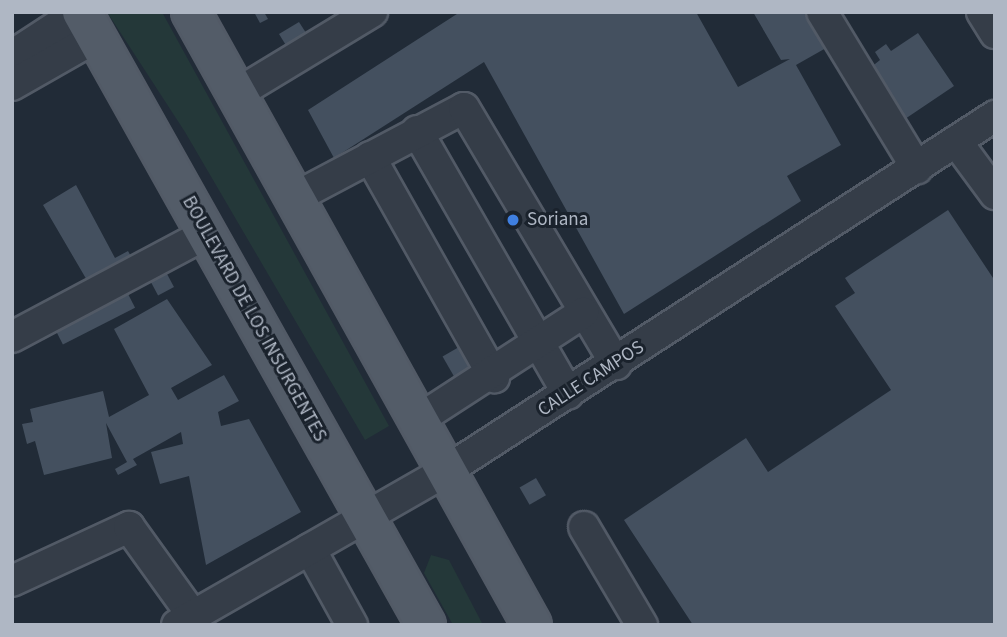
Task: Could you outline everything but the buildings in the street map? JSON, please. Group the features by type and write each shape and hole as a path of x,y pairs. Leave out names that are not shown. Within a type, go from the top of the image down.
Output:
{"main road":[{"path":"191,12 532,625"},
{"name":"BOULEVARD DE LOS INSURGENTES","path":"86,20 426,625"}],"street":[{"path":"238,93 372,12"},
{"path":"822,12 917,168"},
{"path":"982,12 995,33"},
{"path":"16,53 86,20"},
{"path":"12,85 86,20"},
{"path":"294,198 416,131 464,108 583,313 616,364"},
{"name":"CALLE CAMPOS","path":"185,620 446,471 616,364 995,116"},
{"path":"416,131 537,346 568,394"},
{"path":"956,141 995,194"},
{"path":"370,157 494,376"},
{"path":"12,337 206,234"},
{"path":"418,420 494,376 583,313"},
{"path":"12,581 129,527 185,620"},
{"path":"584,527 642,625"},
{"path":"310,549 343,621"}],"green space":[{"path":"107,12 162,12 389,426 365,440 185,132"},
{"path":"431,555 449,560 483,625 453,625 424,573"}],"place":[{"name":"Soriana","path":"513,220"}]}
